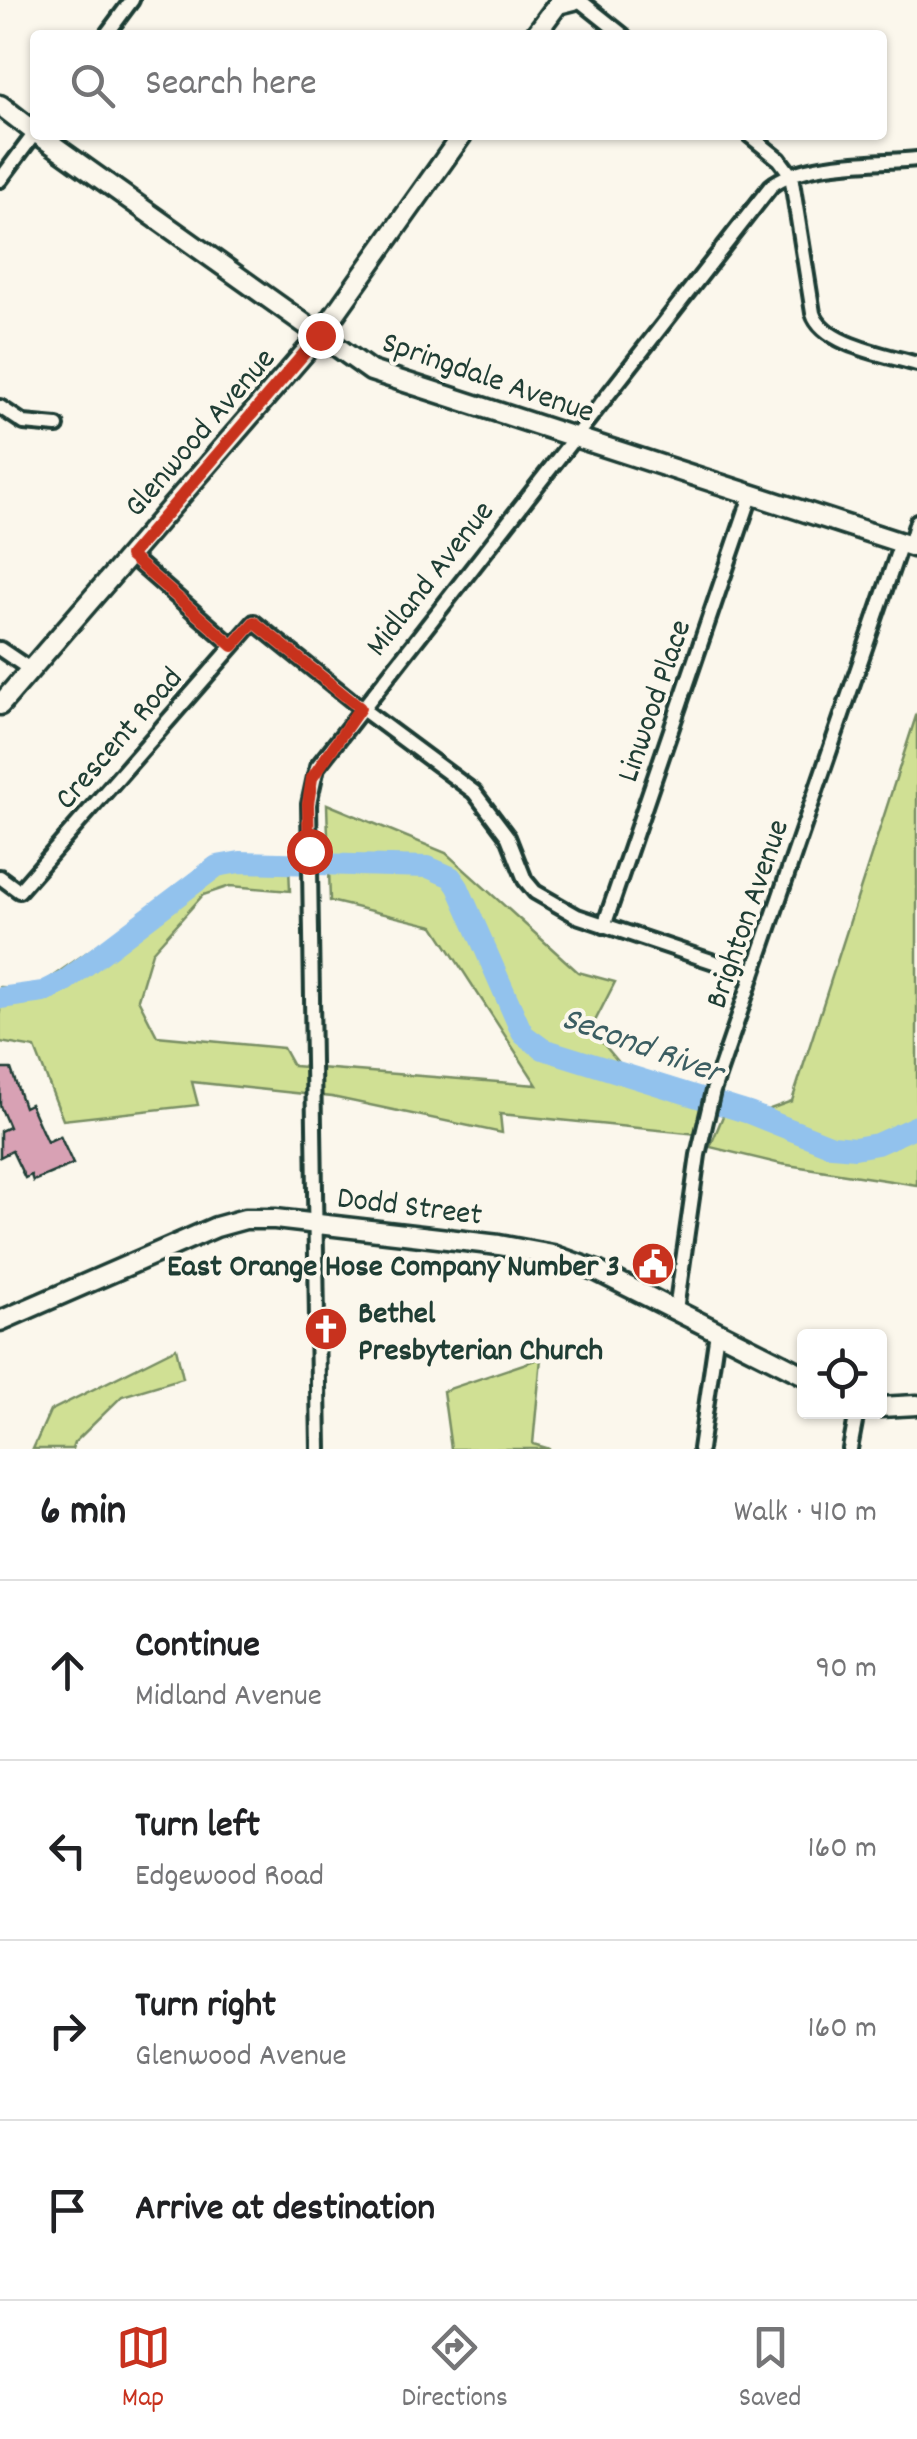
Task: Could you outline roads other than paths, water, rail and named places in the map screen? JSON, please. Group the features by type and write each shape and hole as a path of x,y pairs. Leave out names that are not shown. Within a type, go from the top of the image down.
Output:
{"street":[{"path":"110,30 132,0"},
{"path":"538,30 558,4 577,0 616,30"},
{"name":"Springdale Avenue","path":"0,105 30,128"},
{"path":"0,180 31,140"},
{"name":"Springdale Avenue","path":"46,140 371,371 909,545"},
{"name":"Glenwood Avenue","path":"0,706 320,335 458,140"},
{"path":"755,140 779,159 791,175 816,322 836,338 917,364"},
{"path":"791,175 917,159"},
{"name":"Midland Avenue","path":"319,1449 308,804 312,778 360,708 765,192 791,175"},
{"path":"0,407 24,424 57,426"},
{"name":"Linwood Place","path":"604,926 752,493"},
{"name":"Brighton Avenue","path":"676,1310 698,1155 714,1091 917,522"},
{"path":"130,556 233,646 254,622 360,708 474,792 508,838 525,880 536,892 577,916 753,975"},
{"name":"Crescent Road","path":"0,877 19,892 233,646"},
{"path":"0,648 31,670"},
{"name":"Dodd Street","path":"0,1321 230,1222 261,1218 499,1245 553,1256 597,1271 797,1372"},
{"path":"700,1449 716,1332"},
{"path":"887,1407 917,1405"},
{"path":"850,1449 856,1419"}],"waterway":[{"name":"Second River","path":"0,998 43,992 65,981 217,866 240,862 428,867 451,877 458,887 519,1026 524,1035 543,1049 749,1113 832,1146 855,1148 877,1144 917,1126"}],"place":[{"name":"East Orange Hose Company Number 3","path":"653,1264"},
{"name":"Bethel Presbyterian Church","path":"326,1329"}]}
